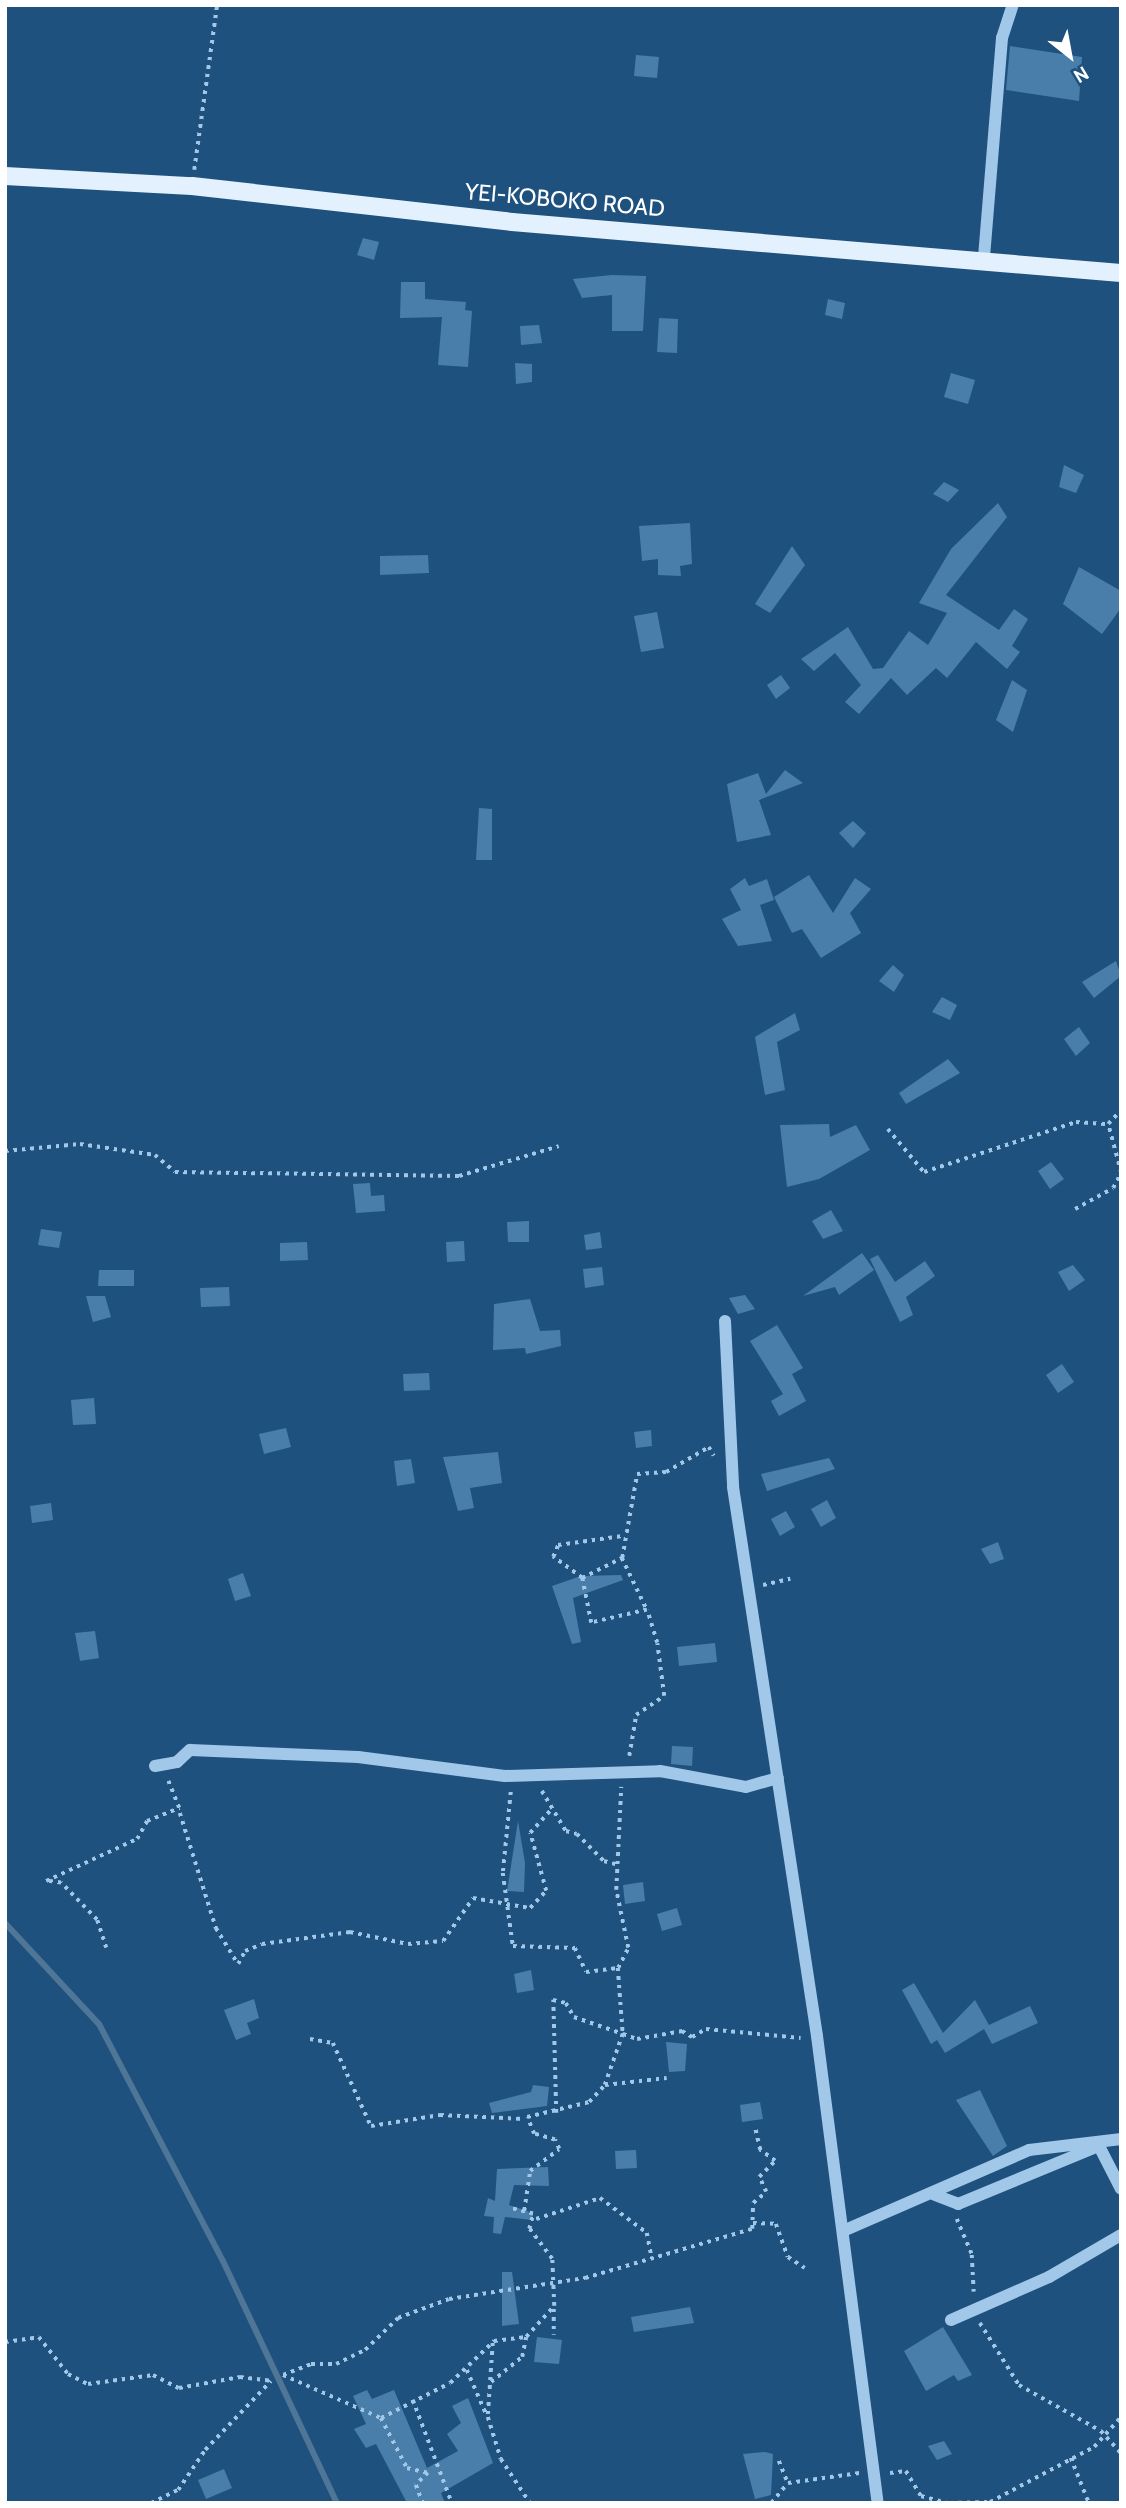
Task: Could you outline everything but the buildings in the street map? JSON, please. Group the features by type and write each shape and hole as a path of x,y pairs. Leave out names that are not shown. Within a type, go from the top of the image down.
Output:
{"main road":[{"name":"YEI-KOBOKO ROAD","path":"5,176 192,186 512,222 984,257 1121,273"}],"street":[{"path":"984,257 1002,38 1013,5"},
{"path":"725,1321 733,1487 751,1590 817,2036 878,2503"},
{"path":"155,1766 177,1762 190,1750 358,1757 513,1776 626,1772 700,1775 746,1787 778,1778"},
{"path":"934,2195 958,2204 1121,2139"},
{"path":"843,2231 934,2195 1029,2150 1069,2143 1099,2146"},
{"path":"1099,2146 1121,2189"},
{"path":"951,2320 1049,2277 1121,2235"}],"path":[{"path":"192,186 217,5"},
{"path":"1108,1124 1121,1110"},
{"path":"888,1129 924,1172 1076,1122 1108,1124"},
{"path":"1076,1209 1113,1188 1121,1173 1108,1124"},
{"path":"5,1151 80,1144 155,1155 175,1172 459,1175 559,1146"},
{"path":"524,2211 530,2172 559,2149 555,2140 534,2134 527,2117 556,2113 589,2102 605,2085 623,2034 618,1968 628,1948 616,1890 619,1865 618,1810 636,1715 664,1696 648,1610 622,1558 622,1536 637,1474 666,1472 709,1447 713,1454"},
{"path":"622,1536 558,1545 553,1557 582,1578 591,1623 648,1610"},
{"path":"582,1578 622,1558"},
{"path":"751,1590 774,1578 790,1579"},
{"path":"106,1948 97,1920 61,1883 46,1881 137,1839 147,1821 178,1808 168,1782 172,1774"},
{"path":"529,1775 550,1811 604,1861 619,1865"},
{"path":"513,1776 503,1825 505,1907 513,1946 575,1948 586,1972 618,1968"},
{"path":"180,1813 216,1928 238,1964 246,1951 262,1944 350,1932 408,1944 443,1941 473,1898 505,1907 530,1908 546,1891 530,1833 550,1811"},
{"path":"556,2113 553,2000 566,2003 574,2017 649,2040 706,2029 777,2040 817,2036"},
{"path":"310,2039 333,2043 371,2126 440,2115 524,2119"},
{"path":"605,2085 667,2078"},
{"path":"422,2503 416,2485 428,2473 407,2468 381,2418 283,2375 311,2364 336,2364 365,2350 398,2318 449,2299 552,2281 652,2259 752,2229 756,2196 766,2192 759,2177 775,2161 760,2150 755,2129"},
{"path":"934,2195 959,2221 972,2255 975,2298"},
{"path":"554,2335 549,2249 530,2229 536,2219 600,2198 648,2233 652,2259"},
{"path":"513,2209 524,2211 536,2219"},
{"path":"753,2223 776,2224 788,2257 805,2268"},
{"path":"491,2383 522,2357 526,2337 554,2306"},
{"path":"979,2316 1019,2385 1105,2434 1121,2453"},
{"path":"5,2342 39,2337 68,2374 88,2384 153,2375 179,2388 240,2377 271,2381 205,2450 178,2490 151,2503"},
{"path":"381,2418 467,2370 494,2341 526,2337"},
{"path":"488,2417 494,2341"},
{"path":"467,2370 488,2417 500,2459 530,2503"},
{"path":"413,2400 452,2503"},
{"path":"788,2483 842,2471 875,2476 905,2471 921,2496 949,2503 990,2502 1071,2458 1105,2434 1121,2417"},
{"path":"1071,2458 1089,2503"},
{"path":"771,2503 780,2501 788,2483 779,2461"}],"waterway":[{"path":"5,1923 99,2024 223,2261 337,2503"}]}
